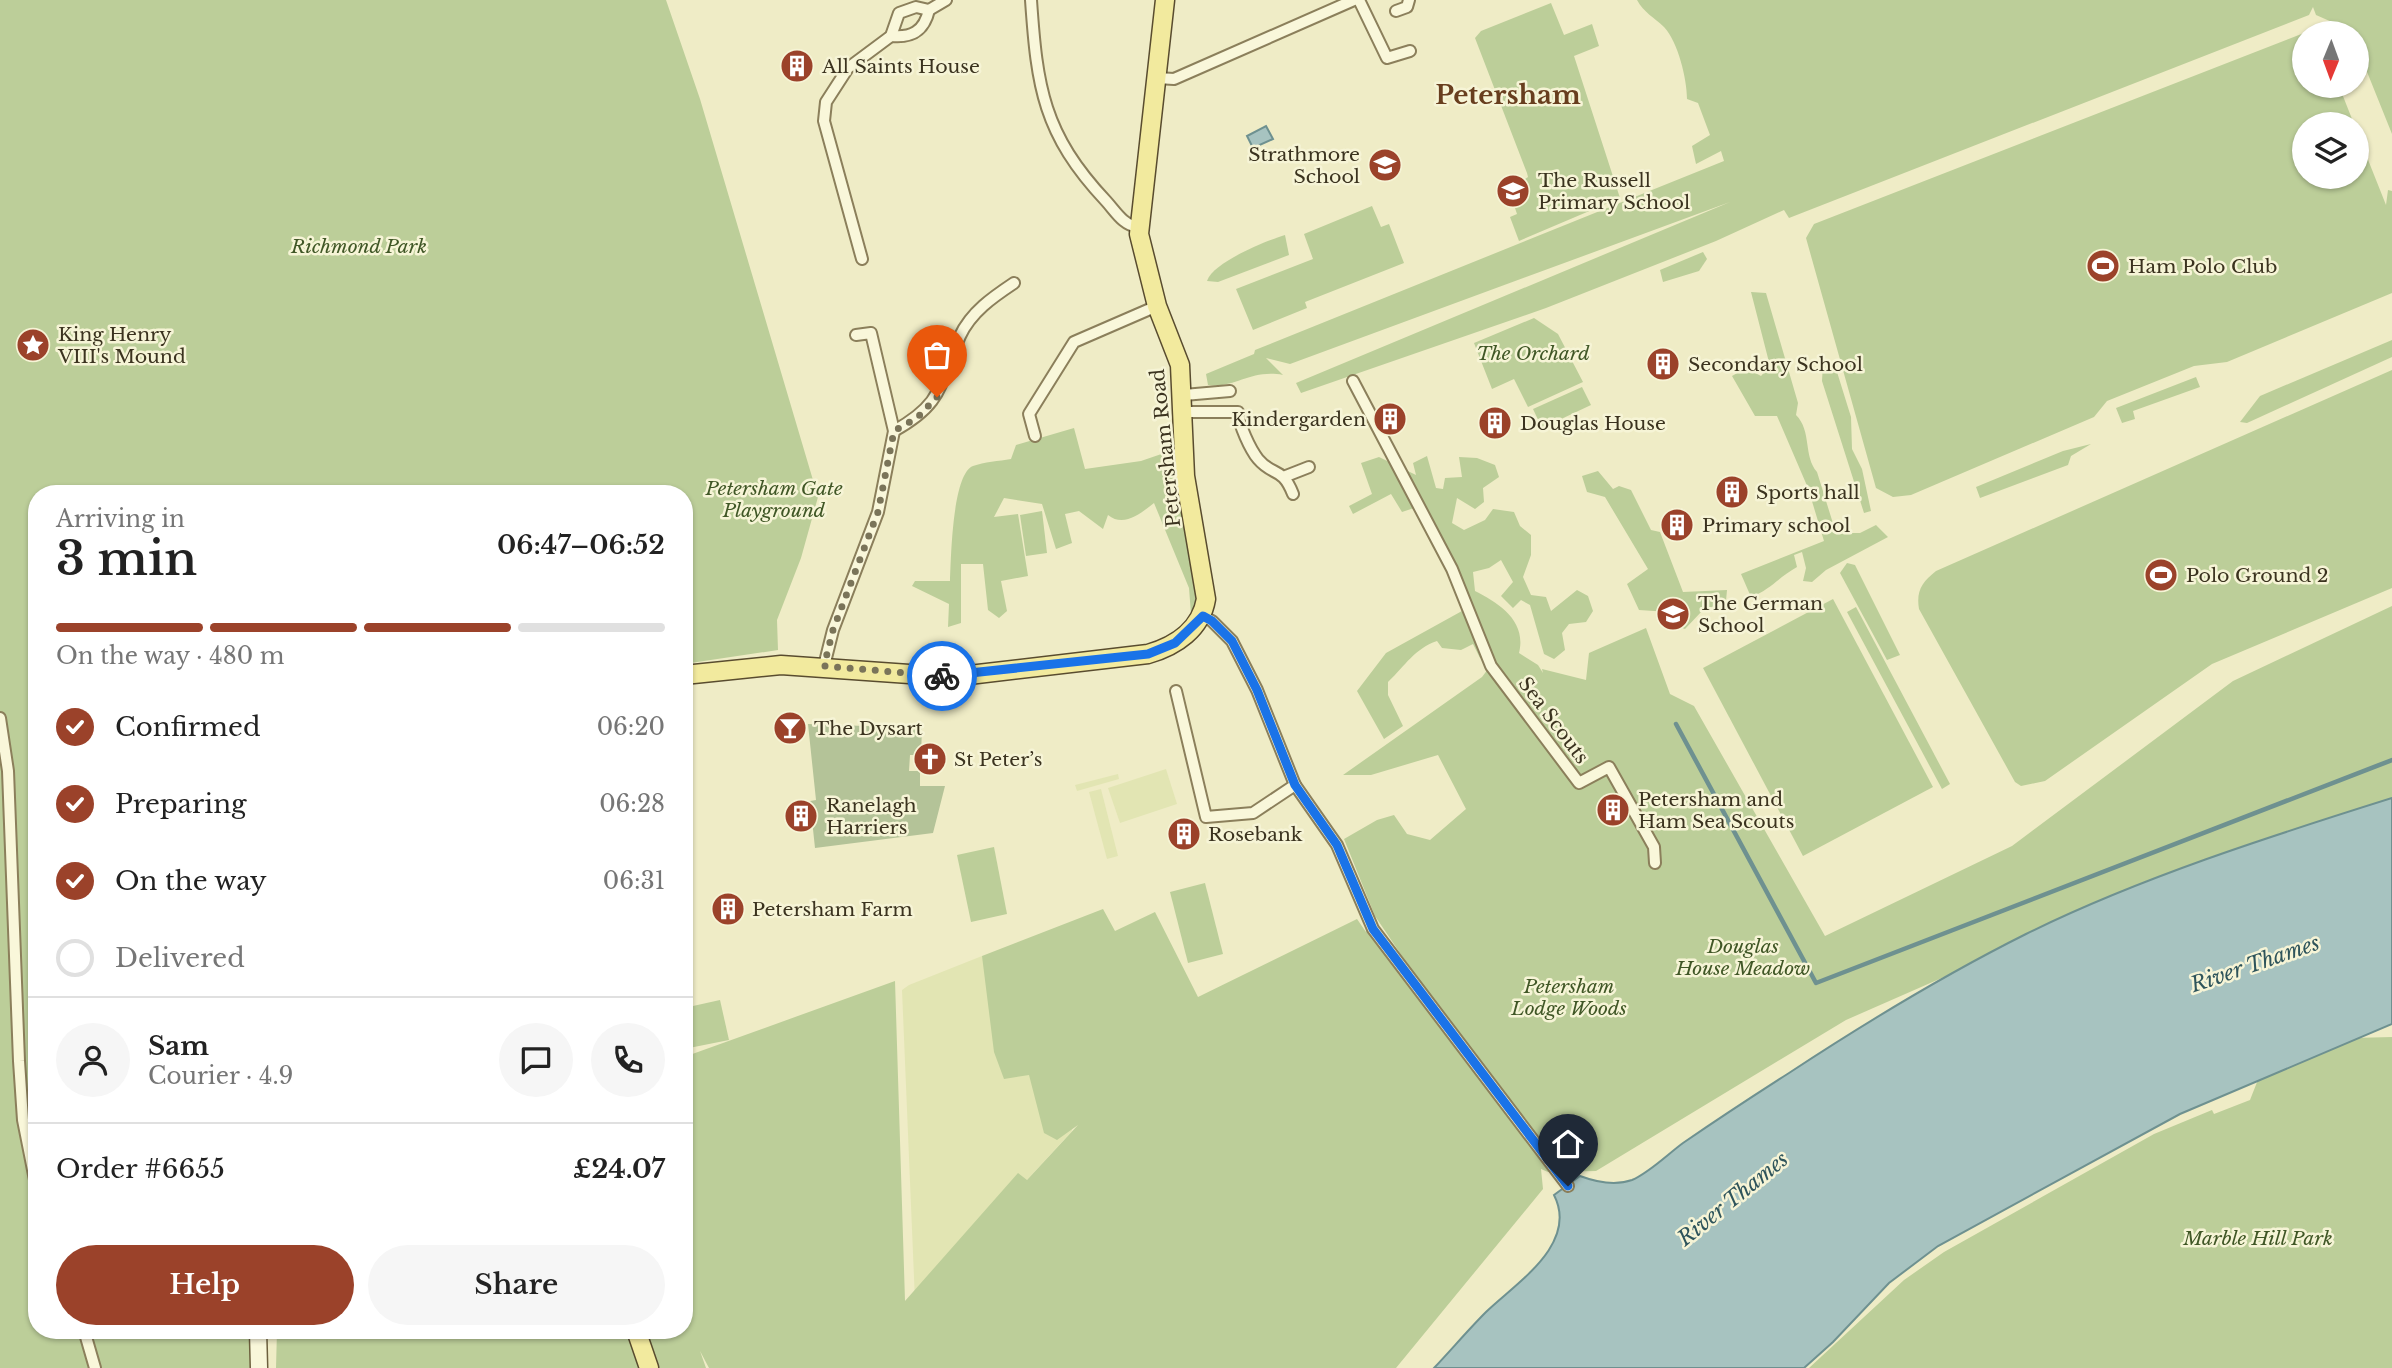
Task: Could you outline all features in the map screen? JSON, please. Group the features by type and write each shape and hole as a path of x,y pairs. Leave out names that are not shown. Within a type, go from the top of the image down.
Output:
{"main road":[{"name":"Petersham Road","path":"1165,0 1138,227 1157,306 1180,365 1184,404 1185,476 1206,599 1203,616"},
{"path":"693,674 755,666 824,666 952,677 1138,656 1175,643 1203,616"},
{"path":"258,1339 259,1368"},
{"path":"639,1339 649,1368"}],"street":[{"path":"891,36 909,37 917,32 924,26 929,10 946,0"},
{"path":"1031,0 1035,69 1056,133 1072,160 1101,196 1128,225 1138,227"},
{"path":"1157,78 1174,79 1354,0"},
{"path":"1359,0 1387,58 1410,51"},
{"path":"1396,11 1407,7 1409,0"},
{"path":"862,259 824,121 826,102 848,68 891,36 899,13 916,7 929,10"},
{"path":"894,431 917,418 937,397 960,334 976,312 1014,283"},
{"path":"1035,436 1029,414 1072,345 1157,306"},
{"path":"856,335 871,333 884,327"},
{"path":"824,666 833,630 878,512 894,431 880,359 871,333"},
{"name":"Sea Scouts","path":"1353,382 1452,569 1492,666 1579,783 1609,767 1654,847 1655,863"},
{"path":"1184,404 1230,391"},
{"path":"1184,404 1238,412 1238,421 1259,460 1286,476 1293,494"},
{"path":"1286,476 1309,467"},
{"path":"1203,616 1232,641 1257,690 1295,785 1337,845 1373,929 1568,1186"},
{"path":"1176,691 1206,817 1253,813 1295,785"},
{"path":"0,718 8,771 23,1120 28,1145"},
{"path":"86,1339 95,1368"}],"green space":[{"name":"Richmond Park","path":"0,0 666,0 700,99 818,497 801,558 777,620 778,650 693,663 693,485 28,485 28,1339 251,1339 251,1368 0,1368"},
{"path":"1637,0 2392,0 2392,134 2370,79 2370,21 2330,21 2316,15 2313,7 2309,15 1789,218 1784,210 1716,241 1546,308 1301,393 1296,383 1730,202 1290,364 1266,358 1283,375 1261,375 1226,384 1208,385 1206,374 1254,354 1255,350 1724,161 1721,151 1696,164 1692,146 1710,135 1698,103 1687,99 1683,71 1674,42 1664,27"},
{"path":"1551,3 1564,35 1592,24 1599,46 1574,56 1620,198 1519,241 1510,217 1517,214 1509,190 1528,177 1475,38 1481,31"},
{"name":"Ham Polo Club","path":"2292,38 2292,98 2344,98 2349,112 2292,112 2292,189 2369,189 2369,162 2386,205 2388,190 2392,191 2392,293 2227,362 2194,366 2107,401 2094,417 1911,495 1893,497 1876,488 1806,238 1814,224"},
{"path":"1372,206 1381,227 1389,224 1404,263 1305,302 1307,308 1253,330 1236,289 1313,259 1304,234"},
{"path":"1285,235 1289,255 1218,282 1207,281 1211,274 1229,260"},
{"path":"1703,252 1707,259 1699,271 1663,282 1660,270"},
{"path":"1751,292 1766,293 1798,403 1796,415 1804,428 1810,459 1817,472 1836,533 1860,533 1876,525 1888,537 1826,570 1812,582 1803,581 1806,568 1802,552 1794,555 1797,567 1751,597 1741,574 1824,541 1808,488 1777,416 1755,416 1732,376 1746,368 1761,376 1770,366"},
{"name":"The Orchard","path":"1534,318 1558,334 1583,382 1528,407 1514,379 1492,389 1474,343"},
{"path":"2392,340 2392,357 2247,423 2240,422 2260,396"},
{"path":"1823,364 1837,372 1851,417 1852,449 1862,469 1871,511 1864,513 1822,381"},
{"name":"Polo Ground 2","path":"2392,370 2392,588 2212,664 2045,781 2021,786 2015,782 1919,609 1919,592 1927,579 1936,571"},
{"path":"2196,377 2200,387 2133,411 2135,419 2122,423 2116,408"},
{"path":"1582,387 1591,405 1542,428 1533,409"},
{"path":"1074,428 1085,469 1141,461 1176,449 1199,595 1197,606 1191,614 1189,588 1154,503 1126,520 1114,519 1108,515 1103,529 1079,511 1065,514 1072,543 1056,549 1042,504 1004,498 994,517 1018,514 1028,576 1001,581 1007,611 999,618 988,610 983,564 961,564 961,623 948,627 949,604 912,586 915,581 950,581 954,519 966,472 973,466 1011,459 1016,445"},
{"path":"2091,444 2071,456 2068,465 1980,498 1976,487 2063,451"},
{"path":"1427,456 1436,488 1443,489 1445,478 1462,477 1459,457 1477,458 1495,465 1499,477 1483,488 1484,502 1475,509 1457,498 1452,523 1464,530 1485,520 1493,509 1514,512 1520,526 1531,535 1531,555 1523,577 1531,595 1546,597 1551,611 1577,590 1588,596 1593,611 1586,622 1569,624 1562,633 1565,650 1554,659 1544,654 1530,605 1521,600 1513,608 1501,596 1513,582 1501,560 1489,568 1473,572 1475,591 1509,614 1519,632 1519,653 1538,665 1543,673 1542,669 1586,680 1589,653 1646,628 1670,694 1694,706 1825,936 2012,846 2233,681 2392,606 2392,805 2117,901 1846,1020 1596,1171 1548,1172 1541,1169 1543,1189 1396,1368 709,1368 700,1351 706,1368 276,1368 277,1339 693,1339 693,1054 895,981 905,1301 1018,1173 1027,1180 1078,1125 1057,1140 1044,1133 1029,1075 1004,1079 994,1052 982,956 1103,909 1115,931 1155,912 1198,997 1357,919 1366,932 1365,920 1531,1147 1375,916 1344,839 1377,820 1394,815 1407,834 1430,840 1466,809 1438,755 1371,775 1343,775 1482,677 1491,665 1491,660 1480,658 1473,644 1461,650 1442,648 1437,641 1422,648 1388,682 1388,695 1403,726 1384,739 1357,691 1386,653 1471,606 1423,505 1402,512 1391,494 1353,514 1349,506 1372,494 1361,463 1379,457 1416,475 1413,463"},
{"path":"1598,471 1613,489 1619,486 1631,490 1651,530 1660,532 1683,592 1727,590 1726,601 1702,611 1685,629 1674,625 1669,612 1639,610 1627,584 1648,569 1605,497 1587,492 1582,476"},
{"path":"1042,511 1047,553 1026,556 1020,515"},
{"path":"1847,563 1855,565 1900,655 1887,660 1840,573"},
{"path":"1833,599 1933,787 1803,856 1703,668"},
{"path":"1856,607 1950,784 1942,789 1847,612"},
{"path":"808,724 922,728 921,755 910,755 909,771 920,771 920,786 945,786 933,833 815,848 810,801 816,800"},
{"path":"1166,769 1177,804 1120,823 1108,788"},
{"path":"1118,774 1119,779 1077,791 1075,785"},
{"path":"1101,789 1118,856 1107,859 1089,792"},
{"path":"994,847 1007,914 971,922 957,855"},
{"path":"1205,883 1223,954 1188,963 1170,892"},
{"path":"982,956 1014,1053 1063,1076 1072,1131 915,1301 902,990"},
{"path":"720,1000 729,1040 693,1047 693,1006"},
{"name":"Marble Hill Park","path":"2392,1037 2392,1368 1809,1368 1904,1280 1944,1252 2154,1134 2212,1110 2214,1114 2250,1100 2263,1067 2314,1039"}],"water":[{"path":"1266,126 1273,139 1253,148 1247,136"},
{"name":"River Thames","path":"2392,798 2392,1024 2180,1114 1938,1246 1889,1283 1833,1342 1804,1368 1434,1368 1486,1312 1541,1261 1558,1230 1559,1213 1554,1195 1580,1176 1612,1183 1626,1182 1638,1177 1709,1125 1818,1054 1935,983 2026,934 2160,876"}],"waterway":[{"path":"1676,724 1816,983 2392,760"}],"way so far":[{"path":"937,397 917,418 894,431 878,512 833,630 824,666 942,676"}],"place":[{"name":"All Saints House","path":"797,66"},
{"name":"Strathmore School","path":"1385,165"},
{"name":"The Russell Primary School","path":"1513,191"},
{"name":"Ham Polo Club","path":"2103,266"},
{"name":"King Henry VIII's Mound","path":"33,345"},
{"name":"Secondary School","path":"1663,364"},
{"name":"Kindergarden","path":"1390,419"},
{"name":"Douglas House","path":"1495,423"},
{"name":"Sports hall","path":"1732,492"},
{"name":"Primary school","path":"1677,525"},
{"name":"Polo Ground 2","path":"2161,575"},
{"name":"The German School","path":"1673,614"},
{"name":"The Dysart","path":"790,728"},
{"name":"St Peter’s","path":"930,759"},
{"name":"Petersham and Ham Sea Scouts","path":"1613,810"},
{"name":"Ranelagh Harriers","path":"801,816"},
{"name":"Rosebank","path":"1184,834"},
{"name":"Petersham Farm","path":"728,909"}],"district":[{"name":"Petersham","path":"1508,95"}],"route":[{"path":"942,676 962,676 1148,654 1175,643 1203,616 1212,621 1232,641 1257,690 1295,785 1337,845 1373,929 1568,1186"}],"park label":[{"name":"Petersham Gate Playground","path":"774,499"},
{"name":"Douglas House Meadow","path":"1743,957"},
{"name":"Petersham Lodge Woods","path":"1569,997"}]}
